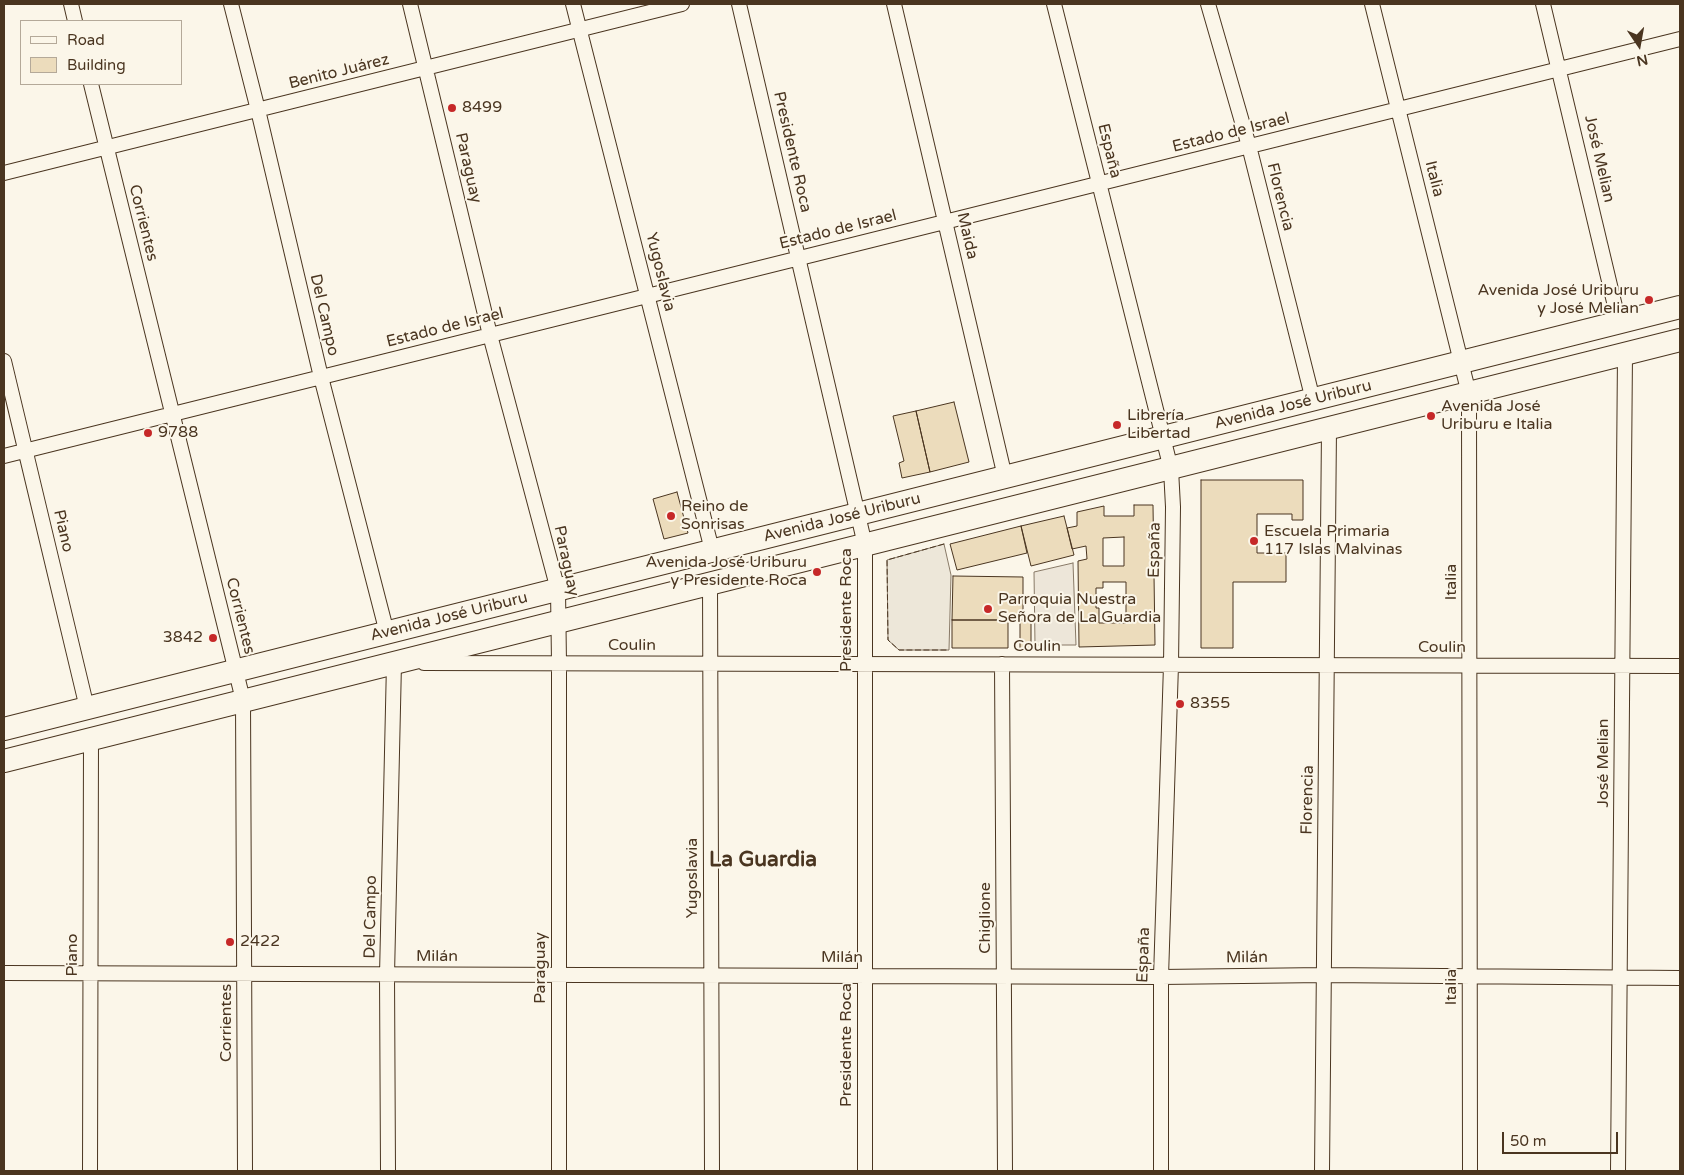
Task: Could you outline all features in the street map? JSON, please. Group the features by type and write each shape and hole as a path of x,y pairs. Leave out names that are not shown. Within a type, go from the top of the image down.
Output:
{"main road":[{"name":"Avenida José Uriburu","path":"4,729 1680,307"},
{"name":"Avenida José Uriburu","path":"4,761 1680,340"}],"street":[{"path":"71,4 75,20"},
{"name":"Del Campo","path":"231,4 321,377 388,633"},
{"name":"Paraguay","path":"410,4 490,335 558,590 559,1171"},
{"name":"Yugoslavia","path":"573,4 712,550"},
{"name":"Benito Juárez","path":"4,174 682,4"},
{"name":"Presidente Roca","path":"739,4 865,545 865,1171"},
{"name":"Maida","path":"894,4 1005,477"},
{"name":"España","path":"1054,4 1171,469 1173,507 1171,665 1161,977 1161,1171"},
{"name":"Florencia","path":"1208,4 1249,146 1313,400"},
{"name":"Italia","path":"1372,4 1469,394 1470,1171"},
{"name":"José Melian","path":"1543,4 1619,322"},
{"name":"Estado de Israel","path":"4,456 1680,39"},
{"name":"Corrientes","path":"91,85 243,700 245,1171"},
{"name":"José Melian","path":"1618,1171 1625,354"},
{"name":"Piano","path":"4,361 88,708"},
{"name":"Florencia","path":"1322,1171 1330,429"},
{"name":"Yugoslavia","path":"710,584 712,1171"},
{"name":"Del Campo","path":"388,1171 387,975 394,663"},
{"name":"Coulin","path":"394,663 1680,666"},
{"name":"Chiglione","path":"1002,664 1005,1171"},
{"name":"Piano","path":"90,1171 91,739"},
{"name":"Milán","path":"4,973 1161,977 1324,975 1680,978"}],"shaded area":[{"path":"944,544 951,575 949,650 899,650 888,640 887,560"},
{"path":"1073,563 1076,645 1035,645 1034,572"}],"building":[{"path":"954,402 969,462 930,472 916,411"},
{"path":"916,411 930,472 902,478 899,463 904,461 893,416"},
{"name":"Escuela Primaria 117 Islas Malvinas","path":"1201,480 1303,480 1303,520 1292,520 1292,514 1257,514 1257,553 1286,553 1286,582 1233,582 1233,648 1201,648"},
{"name":"Reino de Sonrisas","path":"677,492 688,533 664,539 653,499"},
{"path":"1134,505 1153,505 1155,645 1079,647 1078,561 1087,559 1086,546 1072,549 1067,528 1077,526 1077,512 1104,506 1104,516 1134,516","holes":["1124,537 1124,566 1103,566 1103,538","1103,582 1126,582 1126,623 1099,623 1099,608 1096,608 1096,588 1103,588"]},
{"path":"1064,516 1074,555 1031,566 1021,526"},
{"path":"1021,526 1027,553 957,570 950,544"},
{"name":"Parroquia Nuestra Señora de La Guardia","path":"953,576 1023,577 1023,620 952,620"},
{"path":"952,620 1008,620 1008,648 952,648"},
{"path":"1020,620 1031,620 1031,649 1020,649"}],"fence":[{"path":"944,544 887,560 888,640 899,650 949,650"}],"place":[{"name":"8499","path":"452,108"},
{"name":"Avenida José Uriburu y José Melian","path":"1649,300"},
{"name":"Avenida José Uriburu e Italia","path":"1431,416"},
{"name":"Librería Libertad","path":"1117,425"},
{"name":"9788","path":"148,433"},
{"name":"Reino de Sonrisas","path":"671,516"},
{"name":"Escuela Primaria 117 Islas Malvinas","path":"1254,541"},
{"name":"Avenida José Uriburu y Presidente Roca","path":"817,572"},
{"name":"Parroquia Nuestra Señora de La Guardia","path":"988,609"},
{"name":"3842","path":"213,638"},
{"name":"8355","path":"1180,704"},
{"name":"2422","path":"230,942"}],"district":[{"name":"La Guardia","path":"763,860"}]}
